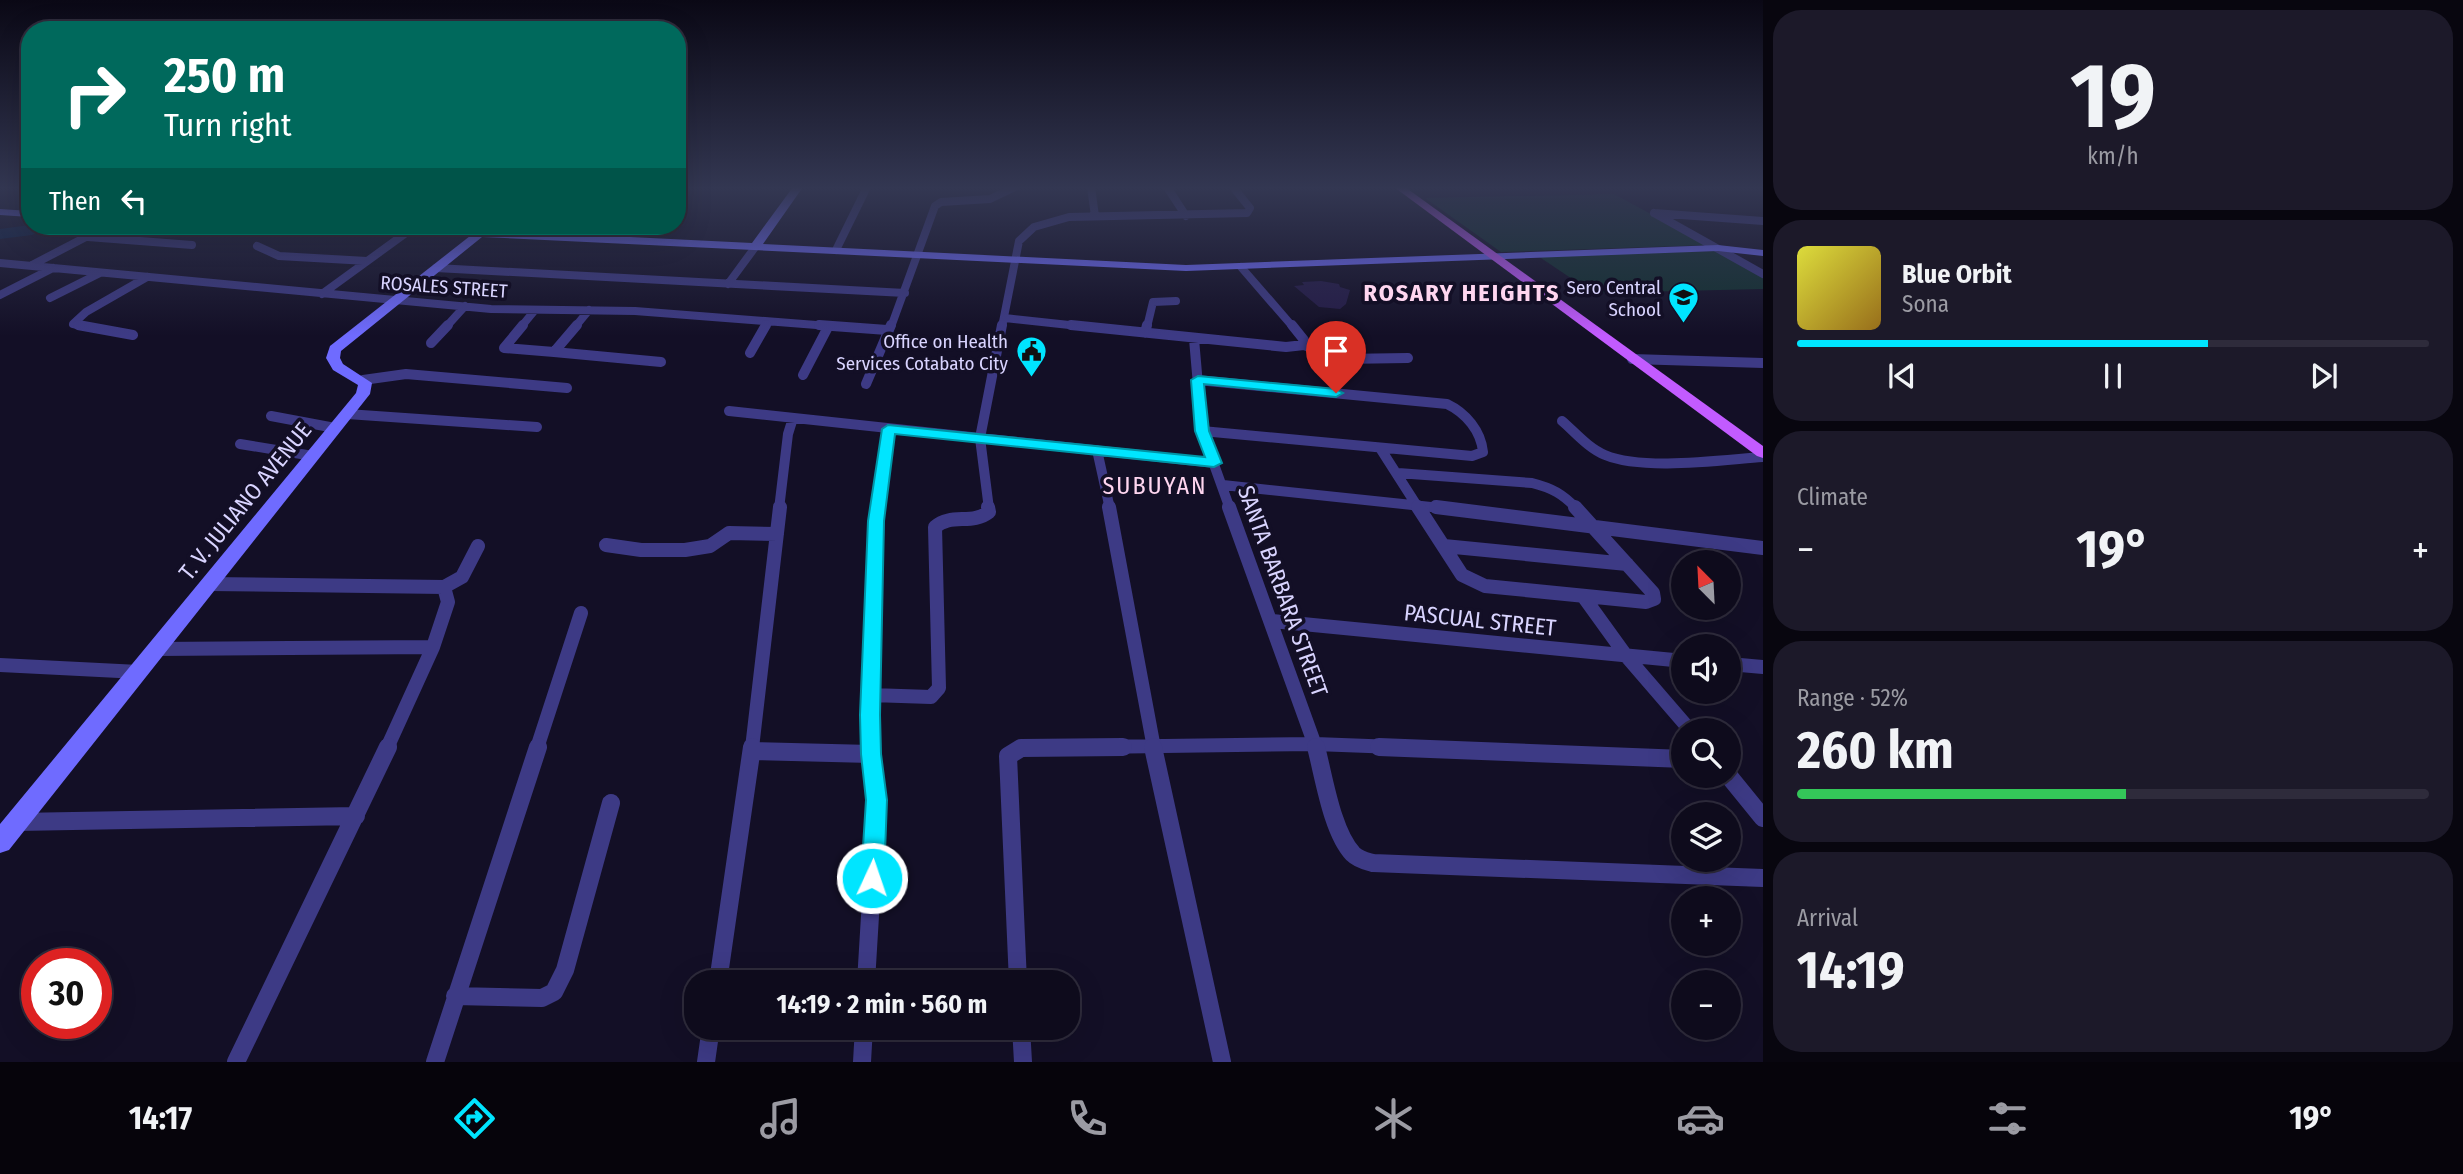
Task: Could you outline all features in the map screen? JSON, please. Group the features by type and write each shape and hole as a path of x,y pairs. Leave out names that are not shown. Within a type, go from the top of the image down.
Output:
{"main road":[{"path":"363,380 338,367 333,358 335,349 476,237"},
{"path":"606,237 1186,268 1718,248 1763,253"},
{"path":"756,246 763,237"},
{"path":"1467,237 1763,455"},
{"name":"T. V. JULIANO AVENUE","path":"0,842 347,414 365,390 363,380"}],"street":[{"path":"31,265 88,237 192,245"},
{"path":"322,295 401,237"},
{"path":"836,250 843,237"},
{"path":"866,384 925,237"},
{"path":"871,695 931,697 939,688 935,527 944,520 978,520 989,512 980,438 1017,258 1018,241 1022,237"},
{"path":"1697,237 1763,274"},
{"path":"257,246 279,256 367,261"},
{"path":"728,284 756,246"},
{"name":"ROSALES STREET","path":"2,264 394,301 535,310 589,310 887,330"},
{"path":"0,295 55,267"},
{"path":"1241,267 1298,332 1304,345"},
{"path":"436,268 905,292"},
{"path":"50,298 101,272"},
{"path":"133,335 73,324 86,312 147,277"},
{"path":"1145,333 1153,302 1176,301"},
{"path":"431,343 466,306"},
{"path":"535,310 504,348 661,362"},
{"path":"554,352 589,310"},
{"path":"1005,318 1194,339 1286,347 1304,345 1336,358 1408,358"},
{"path":"750,353 768,322"},
{"path":"803,375 828,327"},
{"name":"SANTA BARBARA STREET","path":"1194,339 1202,431 1315,744 1340,833 1352,853 1359,859 1373,863 1763,877"},
{"path":"1632,359 1763,363"},
{"path":"363,380 406,373 567,388"},
{"path":"1198,380 1447,404 1462,411 1483,446 1483,452 1472,456 1202,431"},
{"path":"729,411 1214,463"},
{"path":"347,414 537,427"},
{"path":"271,416 335,428"},
{"path":"720,970 752,751 788,433 793,418"},
{"path":"1562,421 1603,454 1613,457 1668,461 1763,455"},
{"path":"867,970 877,800 871,754 876,521 888,429"},
{"path":"240,444 313,456"},
{"path":"1380,448 1462,575 1472,582 1485,586 1646,602 1654,599 1653,593 1564,495 1549,487 1398,473"},
{"path":"1097,450 1153,747 1222,1062"},
{"path":"1223,485 1419,505 1763,548"},
{"path":"606,545 625,550 704,548 714,544 722,535 730,533 777,534"},
{"path":"208,584 444,587 462,577 478,546"},
{"path":"1444,546 1627,564"},
{"path":"236,1062 356,816 433,646 448,601 444,587"},
{"path":"1583,596 1627,657 1680,718"},
{"path":"435,1062 581,613"},
{"name":"PASCUAL STREET","path":"1272,621 1671,660"},
{"path":"157,649 433,646"},
{"path":"0,665 139,672"},
{"path":"1741,666 1761,669"},
{"path":"1017,970 1008,756 1021,748 1315,744 1671,758"},
{"path":"752,751 871,754"},
{"path":"1739,788 1763,818"},
{"path":"455,996 542,998 554,992 565,970 611,803"},
{"path":"17,822 356,816"},
{"path":"706,1062 709,1040"},
{"path":"862,1062 863,1040"},
{"path":"1022,1040 1023,1062"}],"green space":[{"path":"1479,237 1692,237 1708,245 1501,252"},
{"path":"1719,251 1763,276 1763,289 1593,293 1538,256"}],"building":[{"path":"1302,282 1339,284 1340,287 1350,290 1346,304 1340,309 1319,307 1294,286 1304,285"}],"place":[{"name":"Sero Central School","path":"1684,325"},
{"name":"Office on Health Services Cotabato City","path":"1031,379"}],"district":[{"name":"ROSARY HEIGHTS","path":"1462,293"},
{"name":"SUBUYAN","path":"1155,486"}],"route":[{"path":"872,878 877,800 871,754 870,715 876,521 888,429 1214,463 1202,431 1198,380 1336,393"}]}
